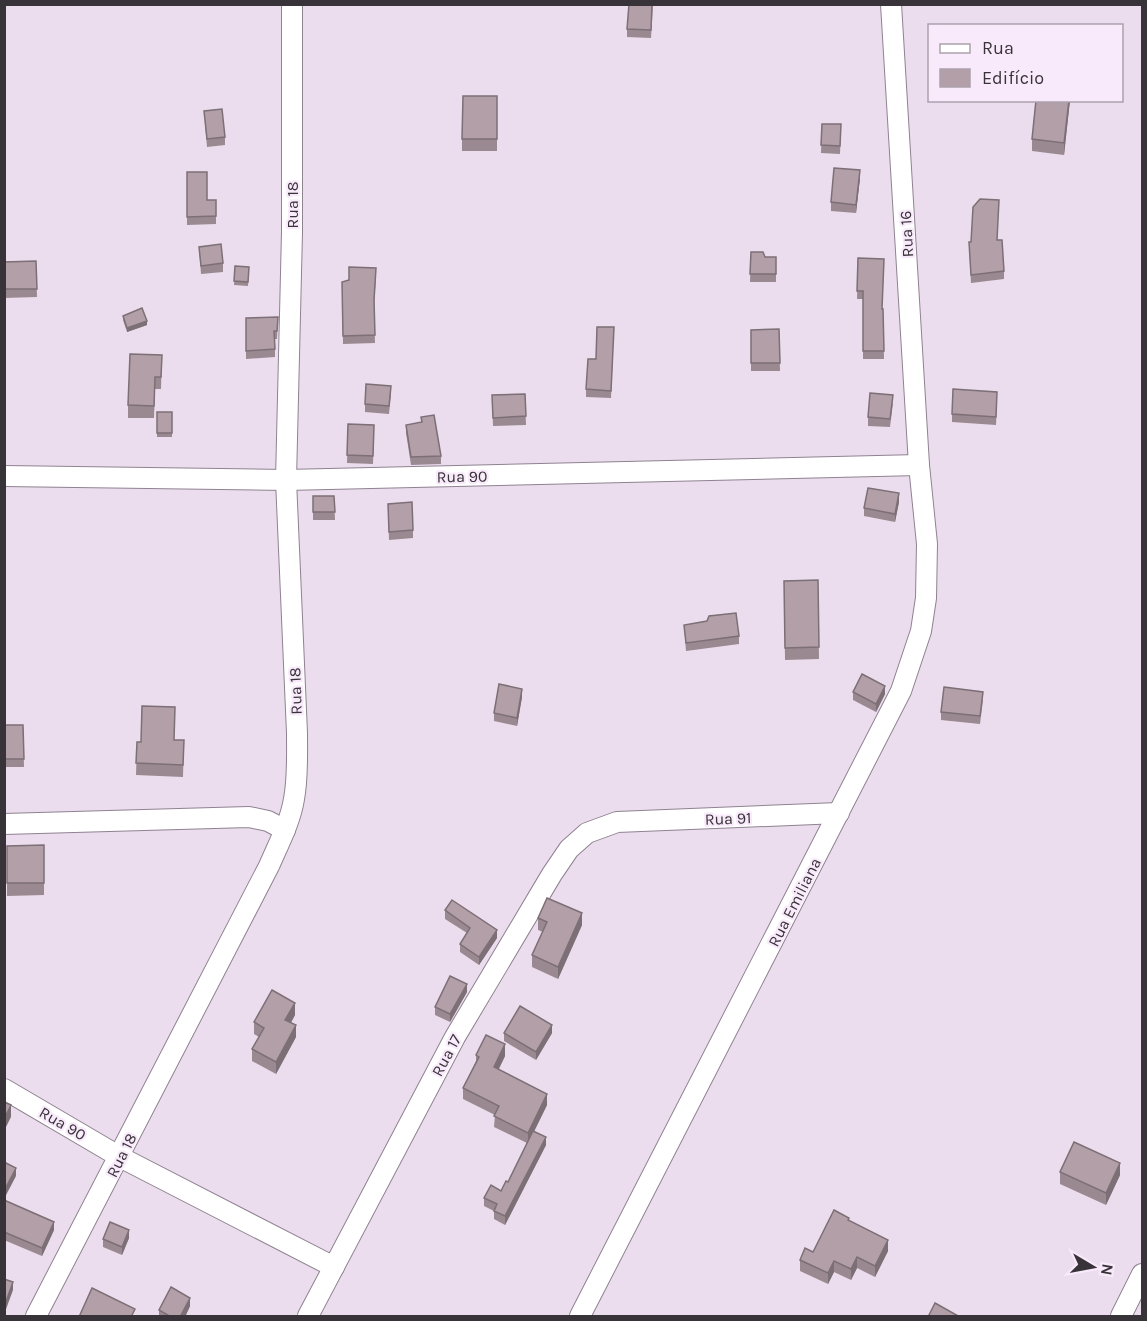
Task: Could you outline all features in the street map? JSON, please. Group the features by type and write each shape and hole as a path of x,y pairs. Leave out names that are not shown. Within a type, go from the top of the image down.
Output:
{"street":[{"name":"Rua 18","path":"36,1317 269,866 285,830 294,800 297,764 286,480 292,232 292,4"},
{"name":"Rua 16","path":"891,4 919,465"},
{"name":"Rua 90","path":"4,476 286,480 919,465"},
{"name":"Rua Emiliana","path":"580,1317 901,691 921,631 926,598 927,544 919,465"},
{"name":"Rua 91","path":"617,822 839,813"},
{"path":"4,824 249,817 268,821 285,830"},
{"name":"Rua 17","path":"308,1317 454,1037 552,874 569,849 587,833 617,822"},
{"name":"Rua 90","path":"4,1089 120,1157 334,1267"},
{"path":"1121,1317 1143,1274"}],"building":[{"path":"629,4 652,4 651,30 627,29"},
{"path":"463,96 497,96 497,139 462,139"},
{"path":"1036,102 1069,102 1064,143 1032,139"},
{"path":"222,109 225,137 207,139 204,111"},
{"path":"822,124 841,124 840,146 821,145"},
{"path":"834,168 860,170 856,205 831,202"},
{"path":"187,172 207,172 207,200 216,200 216,216 187,217"},
{"path":"980,199 999,200 997,240 1002,240 1004,271 971,275 969,242 971,242 973,207"},
{"path":"221,244 223,263 201,266 199,247"},
{"path":"751,252 763,252 765,257 776,257 776,274 750,274"},
{"path":"858,258 884,259 882,309 884,351 863,351 863,291 857,291"},
{"path":"36,261 37,289 4,289 4,262"},
{"path":"235,266 249,267 248,282 234,281"},
{"path":"349,267 376,268 375,335 343,336 342,282 349,280"},
{"path":"142,308 147,321 127,328 123,316"},
{"path":"278,317 277,331 274,331 275,349 246,351 246,318"},
{"path":"597,327 614,327 611,391 586,389 588,359 596,359"},
{"path":"779,329 780,363 751,363 751,330"},
{"path":"130,354 162,355 161,377 155,377 154,406 128,405"},
{"path":"366,384 391,386 389,406 365,404"},
{"path":"953,389 997,392 996,417 952,414"},
{"path":"870,393 893,395 890,419 868,417"},
{"path":"525,394 526,416 493,418 492,395"},
{"path":"157,412 172,412 172,433 157,433"},
{"path":"434,415 441,456 411,457 406,425 422,422 421,417"},
{"path":"348,424 374,425 373,456 347,455"},
{"path":"868,488 899,493 895,514 864,508"},
{"path":"313,496 334,496 335,512 313,512"},
{"path":"412,502 413,530 389,532 388,504"},
{"path":"818,580 819,647 785,648 784,581"},
{"path":"736,613 739,636 686,643 684,625 707,621 709,616"},
{"path":"862,674 885,686 876,704 853,692"},
{"path":"499,684 522,689 517,718 494,713"},
{"path":"944,687 983,692 980,716 941,712"},
{"path":"142,706 175,707 174,740 184,740 183,765 136,763 137,742 141,742"},
{"path":"4,725 23,725 24,759 4,759"},
{"path":"44,845 44,883 7,883 7,846"},
{"path":"547,898 582,913 558,967 532,955 547,922 538,918"},
{"path":"452,900 497,930 479,957 460,944 470,928 445,910"},
{"path":"450,976 467,984 450,1014 435,1007"},
{"path":"272,990 295,1003 285,1020 296,1025 276,1062 252,1049 264,1028 254,1022"},
{"path":"520,1006 552,1025 536,1052 504,1033"},
{"path":"486,1035 505,1044 494,1067 547,1094 528,1133 494,1116 499,1106 463,1088 479,1057 476,1055"},
{"path":"4,1102 11,1105 4,1119"},
{"path":"533,1131 546,1137 505,1216 494,1211 497,1204 484,1198 491,1185 501,1191 506,1181 508,1182"},
{"path":"1074,1142 1120,1163 1106,1193 1060,1172"},
{"path":"4,1162 16,1168 4,1191"},
{"path":"4,1200 54,1222 42,1248 4,1232"},
{"path":"834,1210 849,1218 848,1220 888,1240 875,1266 857,1257 851,1269 834,1261 828,1273 800,1260 805,1248 813,1252"},
{"path":"110,1222 129,1230 122,1247 103,1239"},
{"path":"4,1279 13,1282 5,1304 4,1304"},
{"path":"171,1287 190,1298 180,1317 171,1317 159,1310"},
{"path":"92,1288 135,1309 131,1317 79,1317"},
{"path":"935,1303 960,1317 928,1317"}]}
